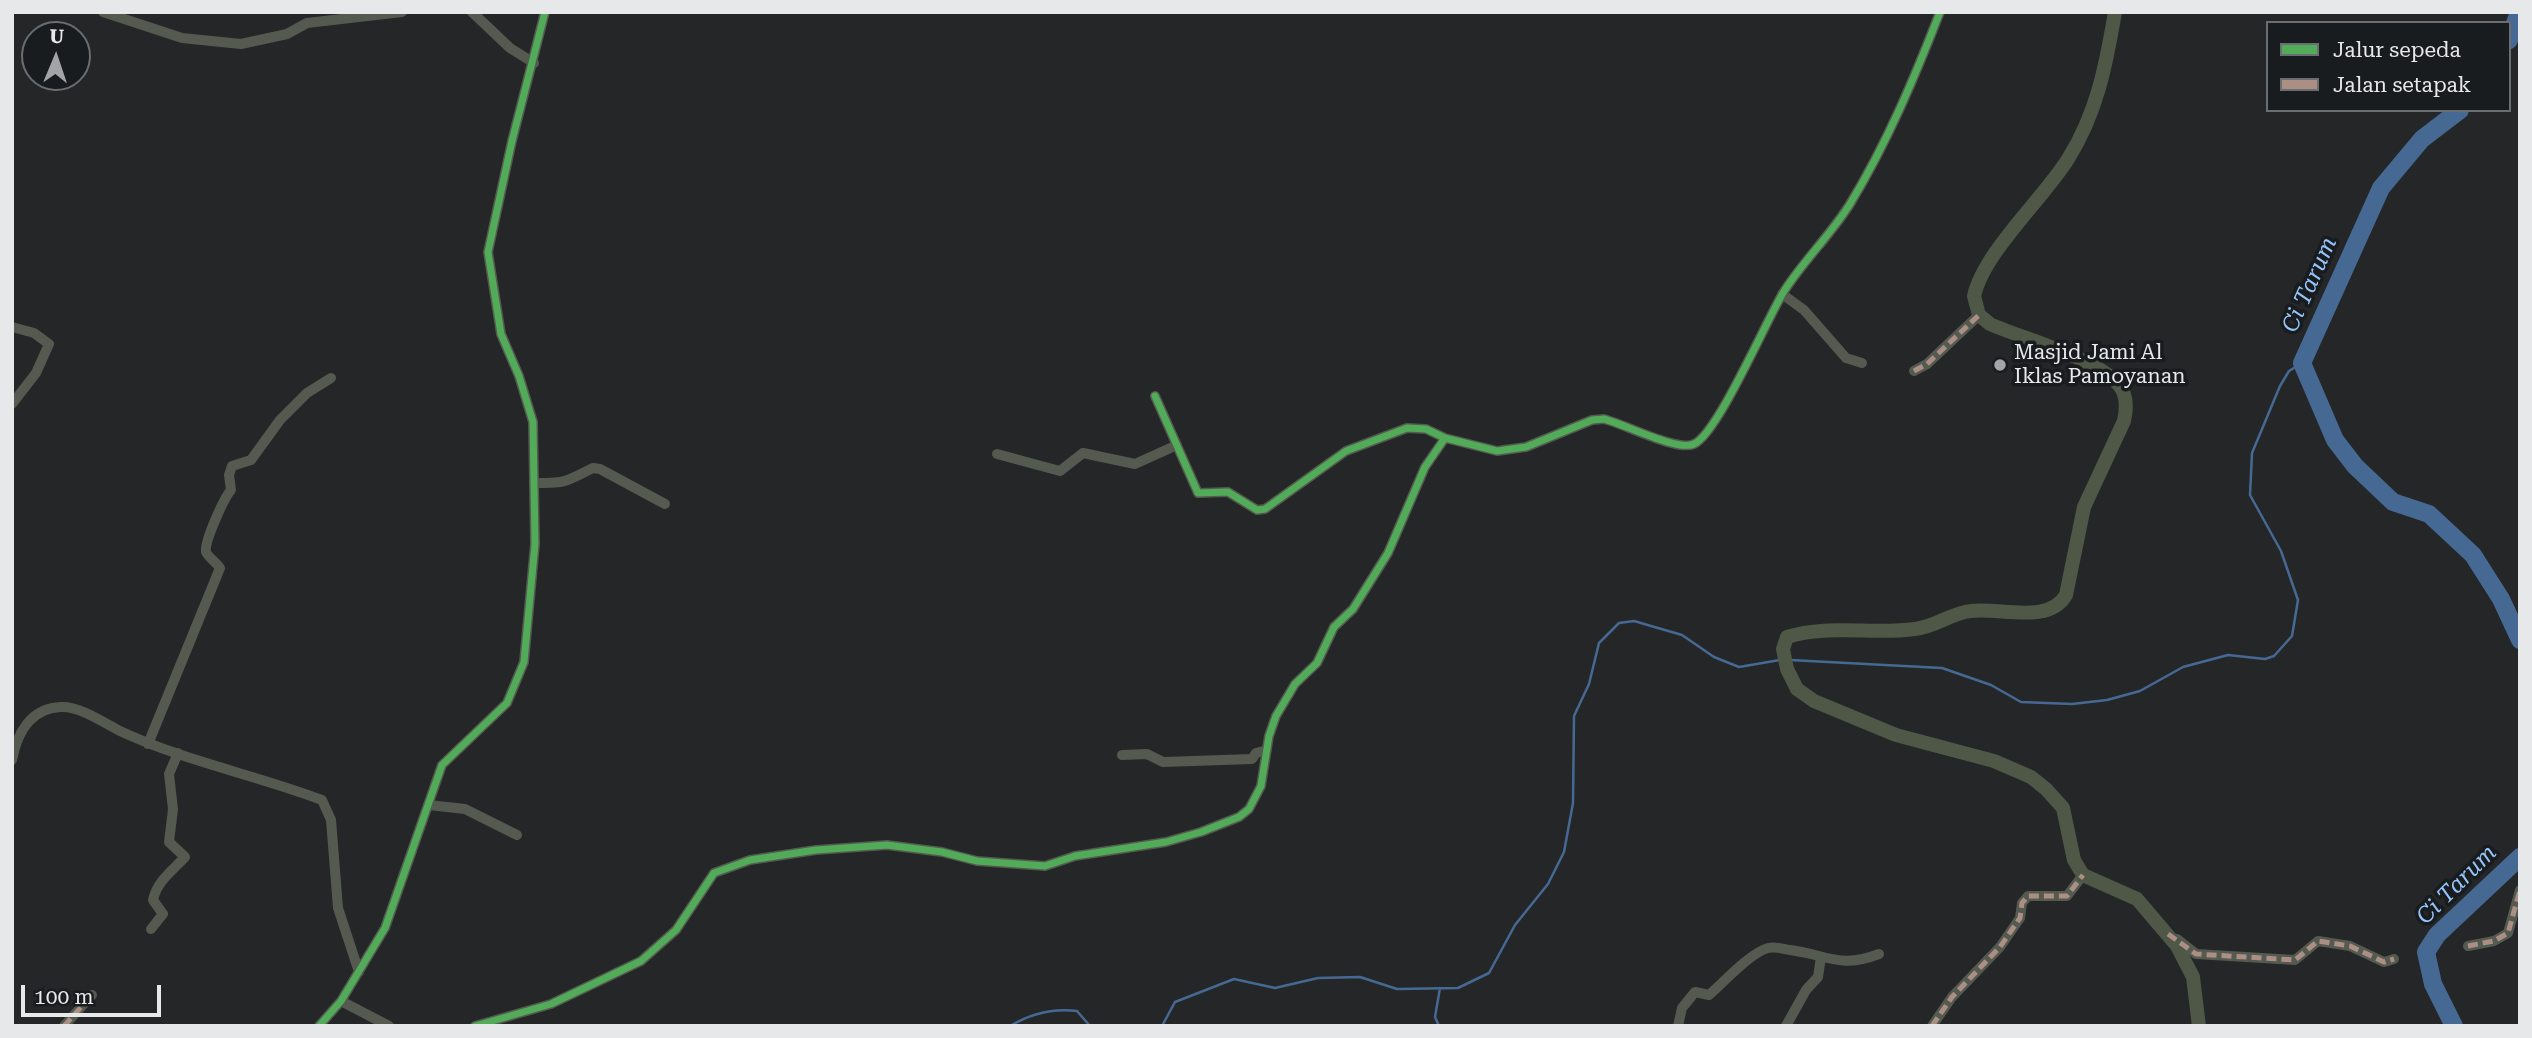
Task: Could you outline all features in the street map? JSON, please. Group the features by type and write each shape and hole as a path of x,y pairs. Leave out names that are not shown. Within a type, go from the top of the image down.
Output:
{"main road":[{"path":"2115,12 2104,74 2089,120 2066,162 1984,272 1974,296 1979,315 1990,324 2094,368 2124,391 2127,406 2124,421 2084,507 2076,555 2063,600 2055,607 2039,611 1967,611 1931,627 1912,630 1806,632 1787,637 1783,649 1787,669 1797,689 1814,701 1869,725 1975,755 2031,777 2063,807 2074,860 2083,875 2137,899 2184,957 2193,977 2199,1026"}],"street":[{"path":"103,12 182,38 241,44 287,34 307,23 402,12"},
{"path":"472,12 510,48 534,63"},
{"path":"319,1026 341,1001 385,928 442,765 508,703 517,684 528,639 533,585 533,422 519,376 501,334 488,252 500,188 545,12"},
{"path":"1155,396 1198,493 1228,492 1257,510 1265,509 1346,451 1407,428 1426,429 1445,438 1485,450 1511,450 1592,420 1604,419 1677,445 1693,445 1700,440 1722,409 1782,294 1850,204 1900,114 1940,12"},
{"path":"1782,294 1804,310 1846,358 1862,363"},
{"path":"1914,371 1927,365 1979,315"},
{"path":"12,327 33,333 49,344 36,373 12,404"},
{"path":"148,744 220,568 207,555 205,547 224,498 231,491 229,475 232,466 251,460 280,420 307,393 331,378"},
{"path":"475,1026 551,1004 640,961 676,930 714,873 736,865 816,849 887,845 942,852 977,861 1045,866 1075,856 1166,842 1221,825 1249,809 1261,786 1276,716 1295,684 1317,663 1334,627 1353,609 1370,583 1388,553 1425,467 1445,438"},
{"path":"997,454 1060,471 1083,453 1135,464 1177,445"},
{"path":"534,483 563,483 593,468 600,469 665,504"},
{"path":"12,760 15,742 25,725 36,715 59,707 74,709 148,744 265,779 322,800 331,820 338,908 359,972"},
{"path":"1122,755 1147,754 1163,762 1230,760 1252,759 1256,753 1267,750"},
{"path":"151,929 163,914 153,900 154,895 170,871 185,857 169,842 173,809 169,774 178,753"},
{"path":"429,805 465,809 517,835"},
{"path":"1932,1026 1952,997 2000,947 2020,918 2022,903 2028,895 2067,895 2083,875"},
{"path":"2468,946 2494,941 2508,933 2520,890"},
{"path":"2168,934 2196,954 2209,956 2232,954 2295,960 2318,941 2350,946 2384,962 2394,959"},
{"path":"1678,1026 1682,1008 1695,992 1709,995 1738,968 1769,948 1800,950 1821,957 1857,963 1879,954"},
{"path":"1786,1026 1806,990 1818,977 1821,957"},
{"path":"64,1026 92,995"},
{"path":"341,1001 389,1026"}],"waterway":[{"name":"Ci Tarum","path":"2511,34 2519,12"},
{"name":"Ci Tarum","path":"2457,112 2422,139 2381,188 2302,363 2335,440 2355,466 2393,502 2429,514 2473,555 2501,599 2520,640"},
{"path":"1790,660 1942,668 1991,685 2021,702 2072,704 2107,700 2140,691 2183,667 2228,655 2265,659 2274,656 2292,636 2298,600 2281,551 2250,495 2252,453 2280,386 2289,371 2302,363"},
{"path":"1162,1026 1175,1002 1234,979 1275,988 1318,978 1360,977 1397,989 1458,988 1489,973 1515,925 1548,884 1564,852 1573,803 1574,716 1589,684 1599,643 1619,623 1634,621 1682,635 1714,657 1739,667 1780,660"},
{"name":"Ci Tarum","path":"2454,1026 2433,984 2426,952 2437,935 2520,857"},
{"path":"1439,1026 1435,1017 1440,988"},
{"path":"1010,1026 1026,1018 1059,1010 1077,1011 1090,1026"}],"marked path":[{"path":"1914,371 1927,364 1979,315"},
{"path":"1932,1026 1952,997 2000,947 2020,918 2022,903 2028,896 2067,896 2083,875"},
{"path":"2468,946 2494,941 2508,933 2520,890"},
{"path":"2168,934 2196,954 2295,960 2318,941 2350,946 2384,962 2394,959"},
{"path":"64,1026 92,995"}],"cycle path":[{"path":"319,1026 341,1001 385,928 442,765 507,703 524,662 535,544 533,422 519,376 501,334 488,252 512,141 545,12"},
{"path":"1155,396 1198,493 1228,492 1257,510 1265,509 1346,451 1407,428 1426,429 1445,438 1497,451 1526,447 1592,420 1604,419 1664,441 1694,444 1716,420 1783,293 1850,204 1899,110 1940,12"},
{"path":"475,1026 551,1004 641,961 676,930 714,873 750,860 816,850 887,845 942,852 977,861 1045,866 1075,856 1166,842 1239,817 1249,809 1261,786 1269,736 1276,716 1295,684 1317,663 1334,627 1353,609 1388,553 1425,467 1445,438"}],"place":[{"name":"Masjid Jami Al Iklas Pamoyanan","path":"2000,365"}]}
